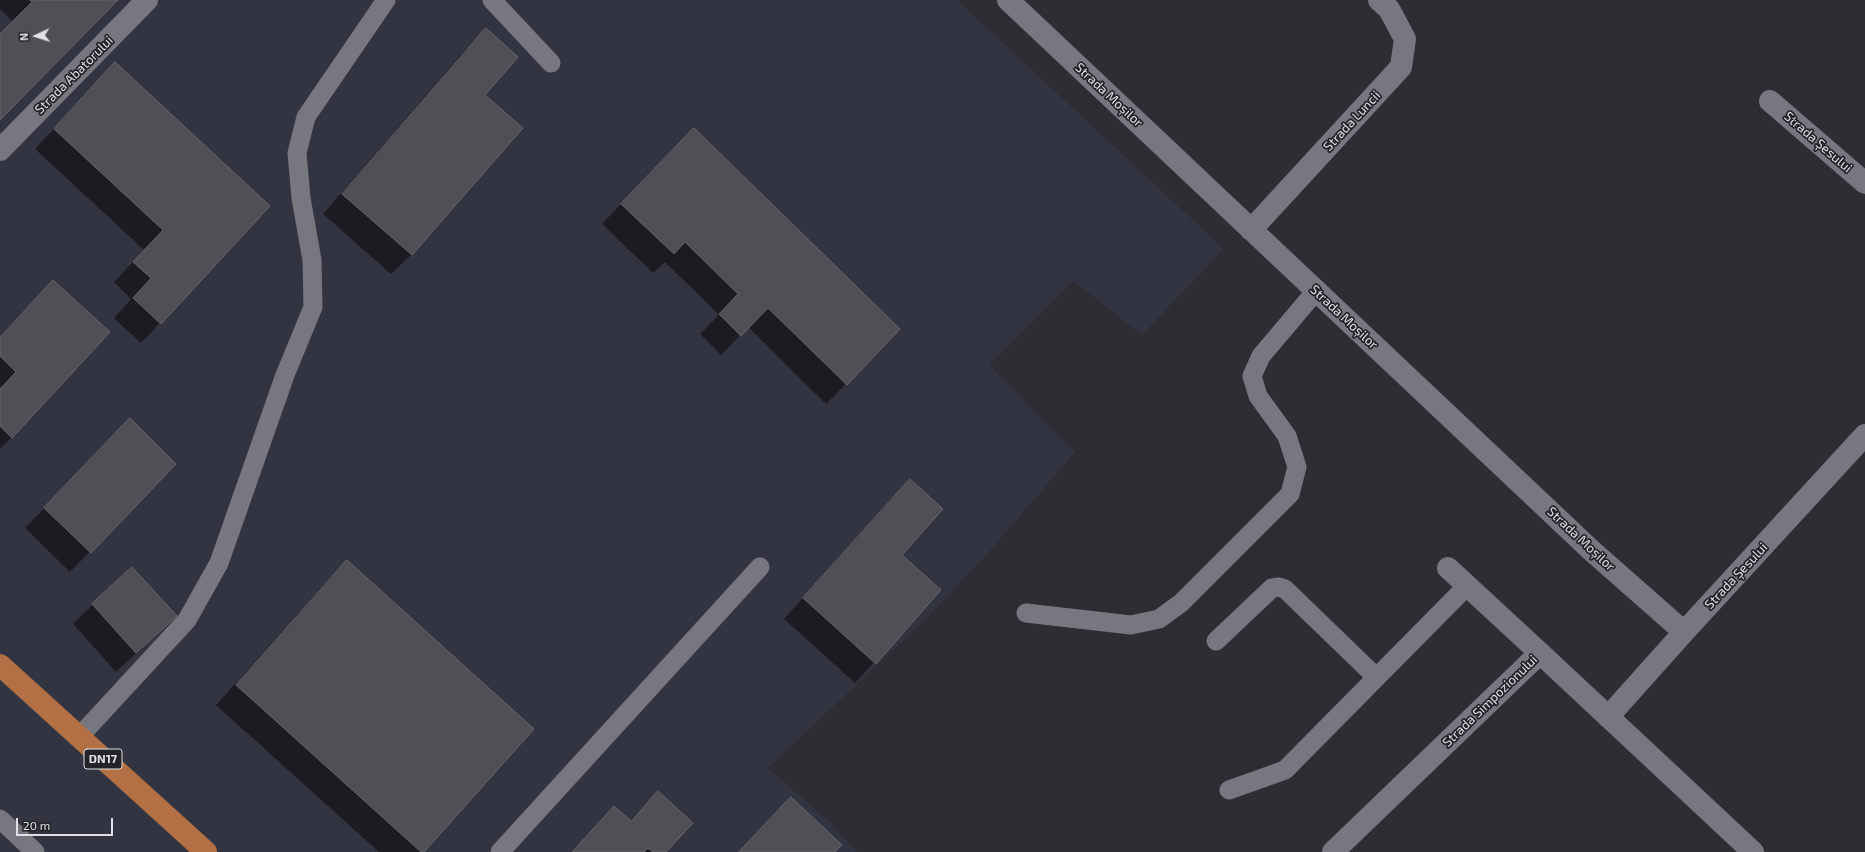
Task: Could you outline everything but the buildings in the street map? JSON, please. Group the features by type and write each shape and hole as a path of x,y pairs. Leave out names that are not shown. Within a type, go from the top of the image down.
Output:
{"main road":[{"name":"DN17","path":"0,665 206,852"}],"street":[{"name":"Strada Abatorului","path":"0,150 147,0"},
{"name":"Strada Moșilor","path":"1008,0 1592,551 1684,632"},
{"name":"Strada Luncii","path":"1251,230 1401,67 1405,39 1389,9 1379,0"},
{"name":"Strada Șesului","path":"1770,101 1865,183"},
{"name":"Strada Șesului","path":"1608,718 1684,632 1865,435"},
{"path":"1448,568 1540,653"},
{"name":"Strada Simpozionului","path":"1334,852 1540,653 1753,852"}],"lane":[{"path":"79,736 187,620 219,563 285,375 313,307 312,260 301,198 298,153 306,117 386,0"},
{"path":"492,0 551,63"},
{"path":"1026,613 1131,625 1159,619 1181,603 1290,494 1297,467 1287,436 1258,396 1252,376 1261,356 1316,291"},
{"path":"500,852 760,568"},
{"path":"1229,790 1285,770 1467,586"},
{"path":"1216,641 1272,588 1285,588 1376,677"},
{"path":"0,819 35,852"}],"shaded area":[{"path":"0,0 957,0 1224,249 1142,335 1073,281 989,365 1075,452 989,552 924,621 768,768 831,823 857,852 0,852"}]}
